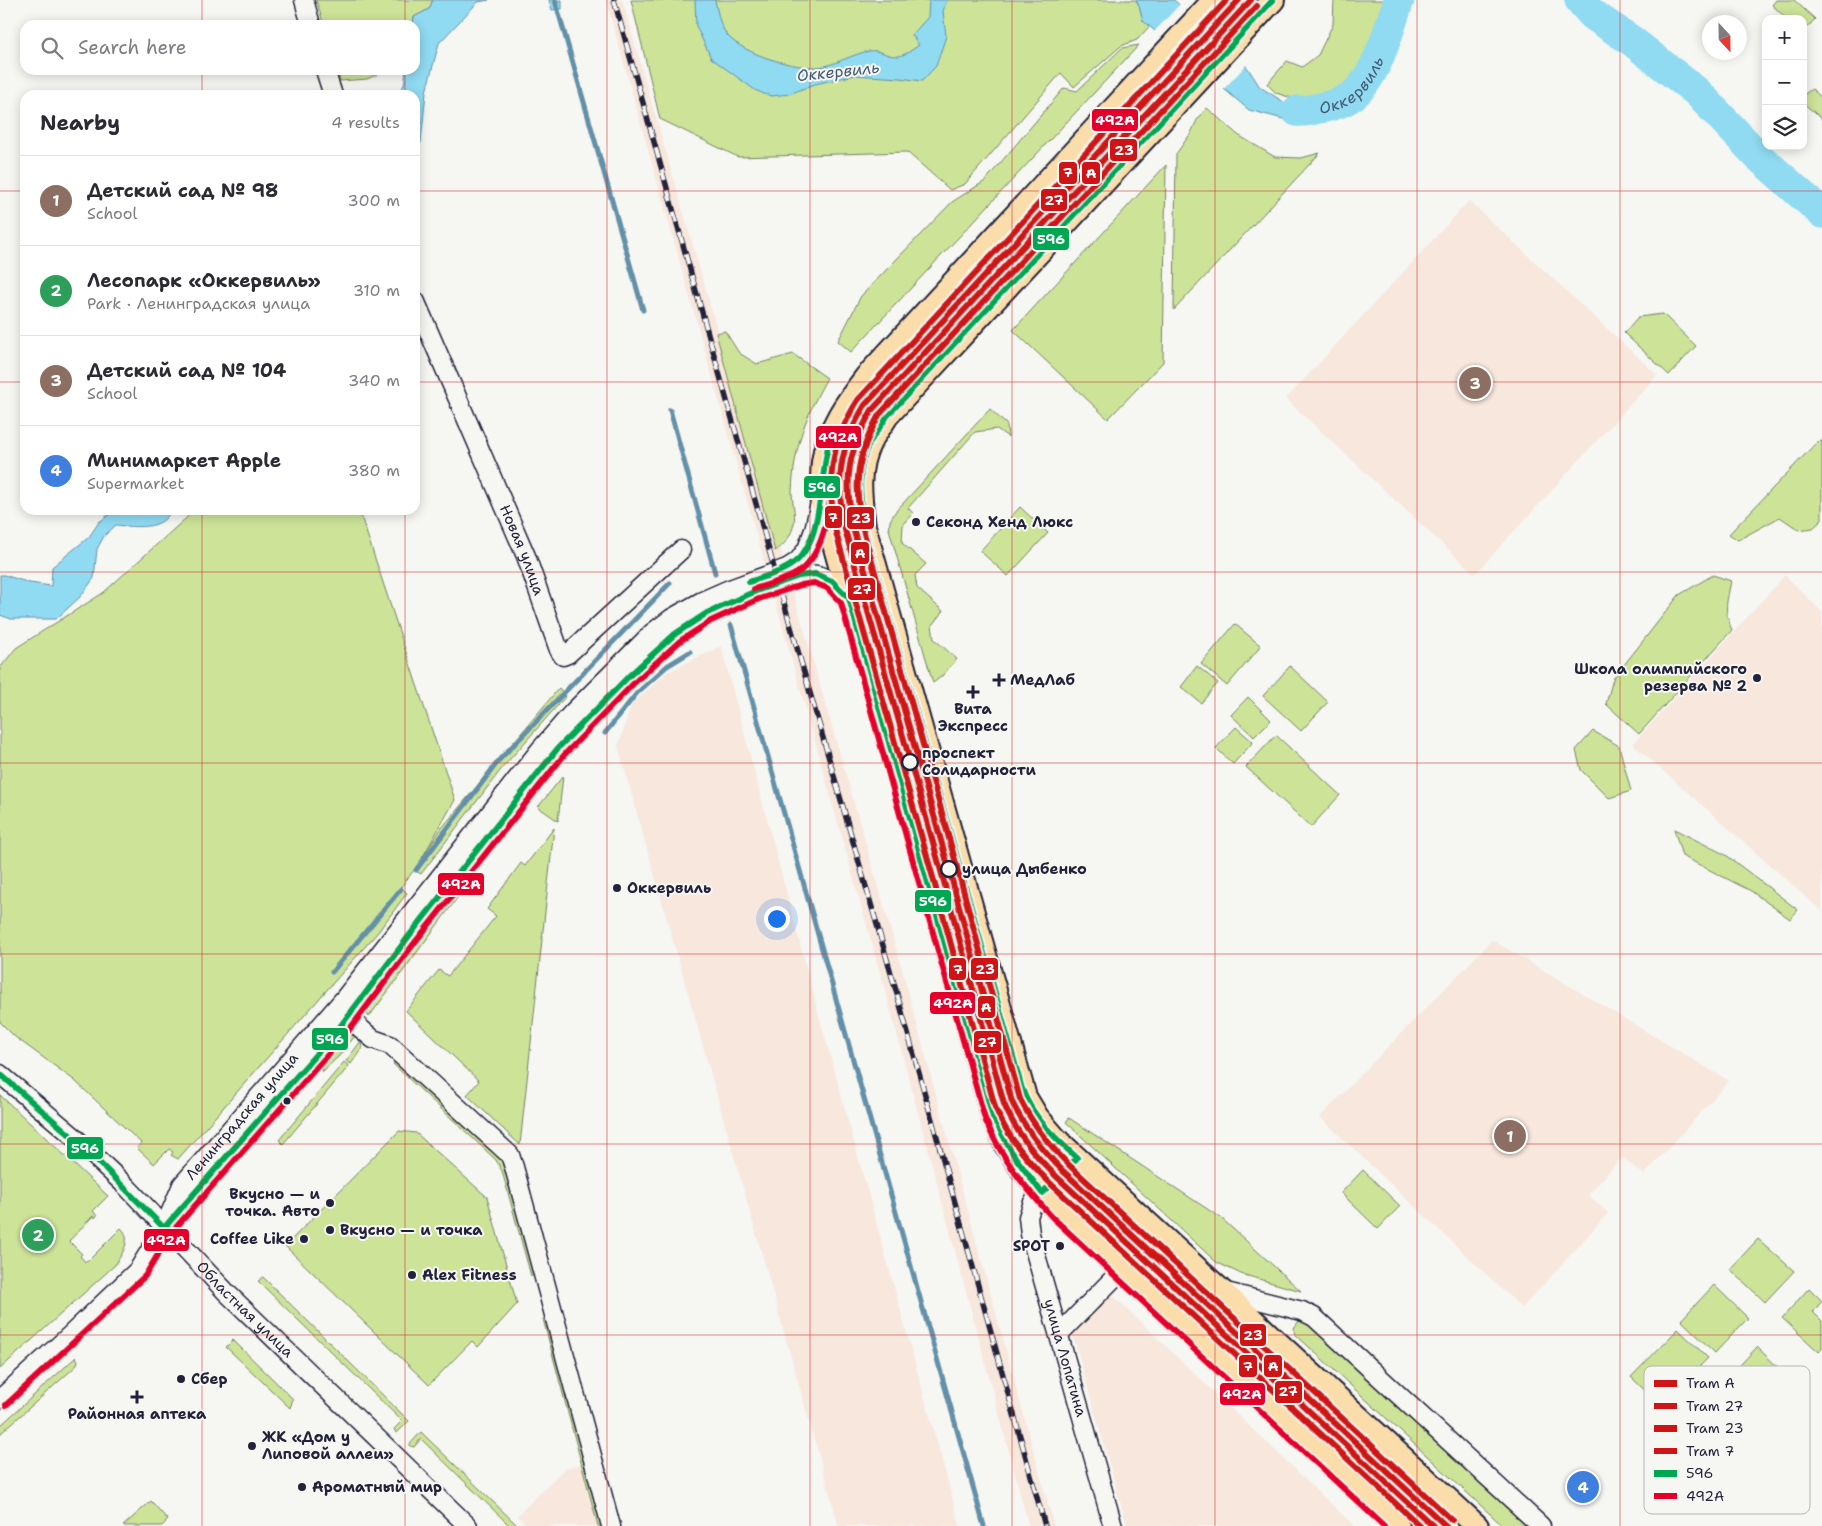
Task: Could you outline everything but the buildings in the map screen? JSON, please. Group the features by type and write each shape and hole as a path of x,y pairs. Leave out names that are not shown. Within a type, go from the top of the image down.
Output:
{"main road":[{"path":"1273,0 888,416 869,443 860,470 860,500 867,536 1025,1097 1037,1117 1054,1138 1477,1526"},
{"path":"1213,2 867,376 843,407 830,434 823,461 822,497 848,598 993,1117 1006,1145 1022,1169 1058,1211 1397,1526"}],"street":[{"path":"304,0 310,20"},
{"path":"327,75 331,90"},
{"name":"Новая улица","path":"420,312 526,556 559,650 563,656 568,654 682,550"},
{"path":"822,497 814,530 798,568 832,581 848,598"},
{"name":"Ленинградская улица","path":"0,1399 138,1270 164,1228 342,1012 409,936 558,748 629,676 675,634 700,617 798,568"},
{"path":"342,1012 374,1039 390,1045 510,1156 611,1526"},
{"name":"Областная улица","path":"0,1074 72,1135 126,1186 226,1294 468,1526"},
{"name":"улица Лопатина","path":"1076,1158 1033,1202 1028,1217 1113,1526"},
{"path":"1059,1334 1158,1233"},
{"path":"1221,1291 1302,1311 1314,1317 1541,1526"}],"shaded area":[{"path":"606,0 622,0 897,952 1054,1526 1029,1526 890,1008"},
{"path":"1469,201 1657,375 1475,574 1286,399"},
{"name":"Школа олимпийского резерва № 2","path":"1785,575 1822,612 1822,911 1633,744"},
{"path":"721,646 818,1012 960,1526 839,1526 618,746 632,704 668,672"},
{"path":"1492,940 1729,1081 1644,1175 1622,1157 1588,1195 1608,1213 1522,1308 1320,1117"},
{"path":"1107,1290 1354,1526 1127,1526 1071,1328"},
{"path":"581,1464 598,1526 528,1526 517,1516 564,1469"}],"green space":[{"path":"316,0 433,0 429,9 414,17 414,20 322,20"},
{"path":"631,0 1173,0 1137,40 1121,46 1074,87 1061,73 965,184 950,190 907,152 738,157 660,119"},
{"path":"1334,0 1395,0 1363,73 1341,93 1305,102 1276,93 1267,84 1287,61 1302,67 1318,55 1333,24"},
{"path":"1776,0 1794,0 1815,19 1807,28 1807,15 1783,15 1772,5"},
{"path":"1139,45 851,352 838,341 861,296 952,202 985,181 1064,88 1077,91 1122,48"},
{"path":"338,75 376,75 367,79 340,81"},
{"path":"1812,89 1822,98 1822,119 1807,106 1807,92"},
{"path":"1207,108 1238,135 1275,157 1301,158 1320,153 1174,310 1176,154 1191,133 1197,120"},
{"path":"1166,165 1163,362 1108,419 1013,330"},
{"path":"1663,314 1696,346 1669,375 1624,333 1638,317"},
{"path":"725,331 739,353 757,364 793,354 827,378 807,419 798,446 793,476 792,492 795,516 792,532 782,546 775,551 716,333"},
{"path":"990,409 1007,425 1008,437 997,429 975,432 908,508 913,513 903,524 902,543 926,564 915,575 917,588 943,611 932,625 934,639 957,659 933,683 889,529 890,521 895,512"},
{"path":"1822,441 1822,520 1813,528 1799,530 1780,517 1738,540 1729,534 1817,442"},
{"path":"1020,507 1048,533 1008,576 980,551"},
{"path":"189,515 361,515 455,800 422,858 441,829 559,688 566,696 503,767 421,874 414,870 401,887 407,893 378,932 178,1159 171,1155 173,1152 169,1149 154,1164 137,1148 141,1143 74,1080 15,1037 0,1022 0,668 16,648 103,593"},
{"path":"1713,575 1731,581 1727,600 1727,616 1732,630 1639,734 1606,704 1613,679 1679,595"},
{"path":"1235,624 1261,646 1227,686 1201,664"},
{"path":"1197,666 1218,683 1201,703 1181,687"},
{"path":"1290,666 1328,702 1301,731 1263,696"},
{"path":"1248,697 1271,720 1254,737 1231,715"},
{"path":"1236,727 1253,742 1233,764 1216,748"},
{"path":"1593,731 1619,746 1631,791 1609,798 1581,770 1576,750"},
{"path":"580,735 584,736 492,851 369,1017 366,1012 369,1004 514,809"},
{"path":"1276,735 1340,795 1311,827 1246,767"},
{"path":"563,776 558,821 538,807"},
{"path":"554,828 520,1145 467,1095 479,1081 406,1011 439,970 448,976 496,916 487,909 521,863 525,866"},
{"path":"1674,829 1726,855 1798,910 1790,919 1751,891 1682,856"},
{"path":"350,1035 355,1036 339,1056 322,1072 328,1054 334,1044 338,1040"},
{"path":"361,1041 362,1048 351,1064 346,1061"},
{"path":"395,1060 501,1154 537,1274 531,1276 502,1171 496,1160 394,1065 393,1062"},
{"path":"344,1062 349,1066 283,1144 279,1140"},
{"path":"0,1095 108,1196 93,1211 97,1216 95,1218 93,1216 69,1241 82,1254 80,1256 85,1262 121,1228 126,1237 126,1242 115,1265 0,1369"},
{"path":"1069,1118 1221,1218 1301,1291 1241,1274 1216,1262 1066,1122"},
{"name":"Alex Fitness","path":"399,1131 416,1133 487,1197 517,1304 478,1347 472,1341 429,1385 285,1246"},
{"path":"1363,1170 1400,1206 1378,1229 1341,1193"},
{"path":"1758,1239 1794,1271 1765,1302 1730,1269"},
{"path":"263,1277 409,1421 398,1432 396,1433 394,1429 402,1421 258,1281"},
{"path":"1714,1285 1748,1318 1715,1353 1681,1320"},
{"path":"1809,1288 1822,1301 1813,1312 1822,1321 1822,1348 1819,1352 1782,1318"},
{"path":"548,1317 604,1526 598,1526 543,1319"},
{"path":"1299,1321 1307,1323 1526,1526 1503,1526 1296,1335 1294,1328"},
{"path":"1678,1329 1708,1358 1700,1366 1644,1366 1644,1390 1631,1377"},
{"path":"233,1340 293,1399 290,1408 226,1347"},
{"path":"1757,1347 1777,1366 1739,1366"},
{"path":"76,1357 78,1361 76,1366 0,1434 0,1426"},
{"path":"421,1432 518,1526 510,1526 421,1439 414,1447 410,1446"},
{"path":"151,1501 168,1520 162,1526 123,1526"}],"water":[{"path":"433,0 489,0 478,2 439,43 426,92 420,144 420,90 401,90 405,75 420,75 420,20 414,20 414,17 429,9"},
{"path":"549,0 562,0 562,9 552,10"},
{"path":"695,0 715,0 724,31 739,45 776,61 802,66 825,66 869,51 895,56 908,52 919,45 912,35 928,17 929,0 947,0 943,11 946,36 936,66 922,81 855,75 815,84 789,94 772,96 755,90 711,58 696,26"},
{"path":"1136,0 1174,0 1247,67 1260,87 1287,104 1308,104 1336,97 1339,108 1320,115 1291,121 1249,110 1143,21"},
{"path":"109,515 168,515 155,525 140,527 116,525 104,536 97,549 94,578 80,597 56,619 11,619 0,615 0,575 51,586 52,567 89,537 99,522"}],"pier":[{"path":"1181,3 1247,64 1222,91 1153,33"}],"waterway":[{"path":"555,0 643,310"},
{"name":"Оккервиль","path":"1297,111 1335,104 1349,98 1358,90 1367,80 1380,54 1399,0"},
{"name":"Оккервиль","path":"1580,0 1593,15 1632,41 1697,92 1758,156 1822,213"},
{"path":"670,410 715,573"},
{"path":"416,870 500,759 670,583"},
{"path":"731,625 984,1526"},
{"path":"605,733 637,693 667,666 690,652"},
{"path":"332,972 401,889"}],"railway":[{"path":"614,0 780,589 897,994 1045,1526"}],"tram line":[{"name":"7","path":"1227,0 858,400 841,432 836,448 831,480 833,514 836,533 995,1107 1000,1118 1026,1157 1051,1184 1420,1526"},
{"name":"27","path":"1239,0 865,405 856,421 845,451 840,480 842,512 845,530 1004,1104 1014,1125 1041,1161 1057,1177 1433,1526"},
{"name":"А","path":"1251,0 872,410 857,440 853,453 848,480 850,511 853,528 1012,1102 1022,1121 1041,1147 1063,1171 1446,1526"},
{"name":"23","path":"1257,6 879,415 866,443 859,469 859,510 1020,1099 1030,1117 1069,1165 1452,1520"}],"transit line":[{"name":"596","path":"164,1228 339,1028 409,936 558,748 629,676 675,634 707,613 756,591 799,576 815,574 832,581 849,598 993,1117 1015,1157 1042,1193 1077,1158 1038,1118 1022,1089 864,526 860,494 861,473 870,442 887,416 1273,0"},
{"name":"492А","path":"754,589 792,576 812,558 825,529 831,491 832,463 837,441 850,415 874,382 1220,6"},
{"name":"596","path":"749,582 784,569 795,562 805,551 812,537 816,520 832,431"},
{"name":"492А","path":"6,1405 145,1276 171,1233 346,1034 416,941 565,754 635,682 680,641 711,621 759,599 801,585 814,583 827,588 841,603 985,1119 998,1146 1023,1183 1052,1217 1384,1526"},
{"name":"596","path":"0,1074 85,1148 164,1228"}],"place":[{"name":"Детский сад № 104","path":"1475,383"},
{"name":"Секонд Хенд Люкс","path":"916,522"},
{"name":"Школа олимпийского резерва № 2","path":"1757,678"},
{"name":"МедЛаб","path":"999,680"},
{"name":"Вита Экспресс","path":"973,692"},
{"name":"проспект Солидарности","path":"910,762"},
{"name":"улица Дыбенко","path":"949,869"},
{"name":"Оккервиль","path":"617,888"},
{"name":"Детский сад № 98","path":"1510,1136"},
{"name":"Вкусно — и точка. Авто","path":"330,1203"},
{"name":"Вкусно — и точка","path":"330,1230"},
{"name":"Лесопарк «Оккервиль»","path":"38,1235"},
{"name":"Coffee Like","path":"304,1239"},
{"name":"SPOT","path":"1060,1246"},
{"name":"Alex Fitness","path":"412,1275"},
{"name":"Сбер","path":"181,1379"},
{"name":"Районная аптека","path":"137,1397"},
{"name":"ЖК «Дом у Липовой аллеи»","path":"252,1446"},
{"name":"Ароматный мир","path":"302,1487"},
{"name":"Минимаркет Apple","path":"1583,1487"}]}
